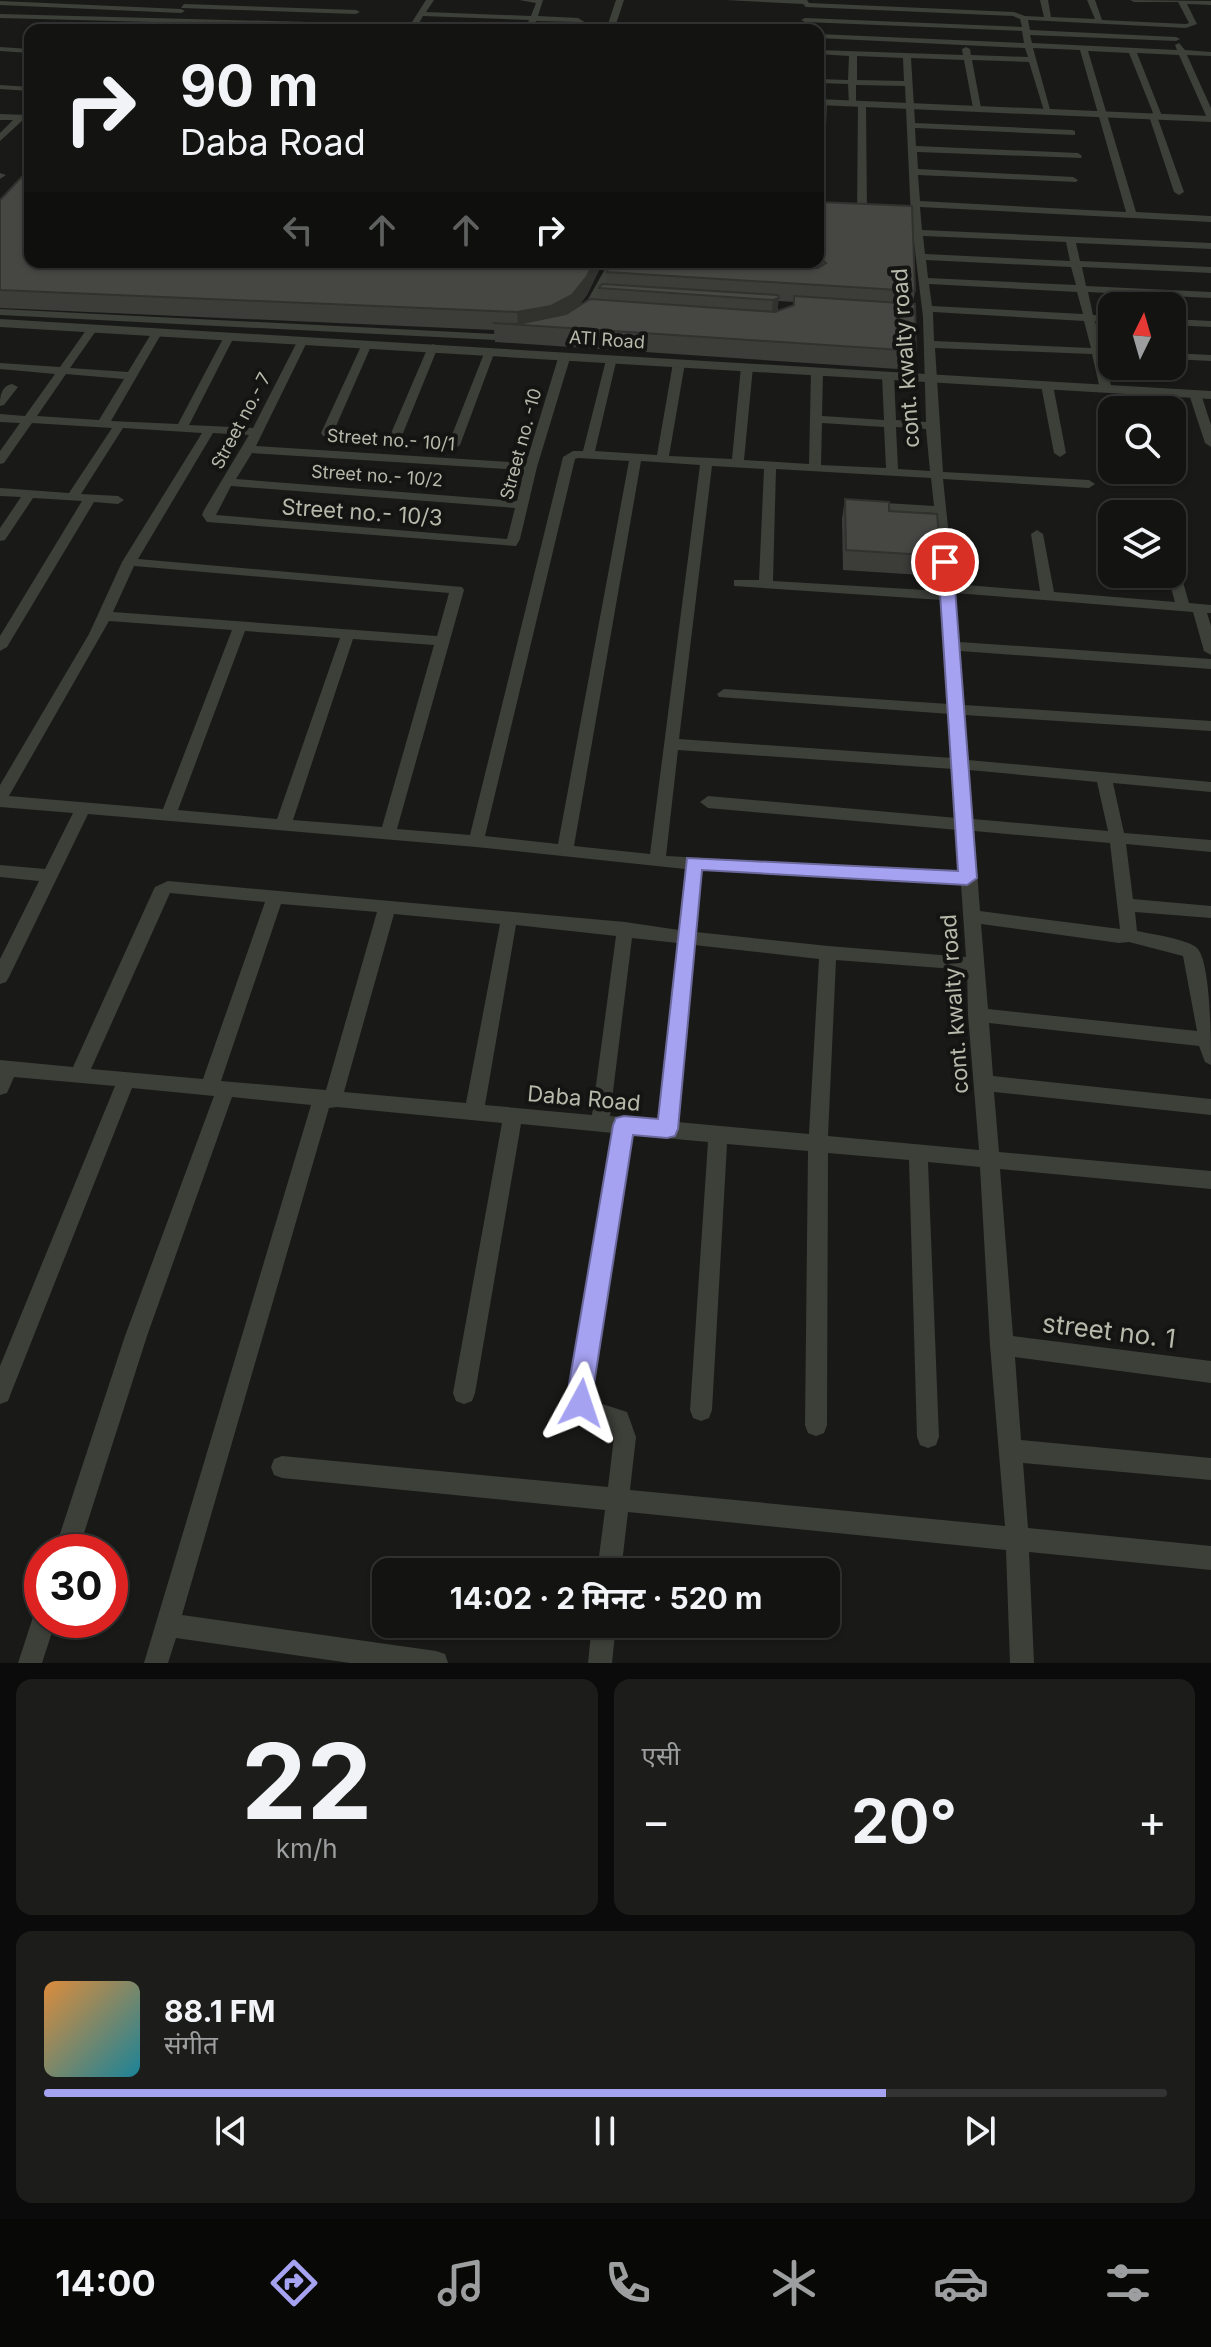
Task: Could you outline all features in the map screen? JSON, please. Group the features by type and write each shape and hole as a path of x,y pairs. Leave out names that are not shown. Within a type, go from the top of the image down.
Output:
{"street":[{"path":"348,24 364,0"},
{"path":"415,24 430,0"},
{"path":"523,0 540,1 532,24"},
{"path":"612,24 620,0"},
{"path":"729,0 1014,14 1024,18 1193,24 1182,1"},
{"path":"958,0 977,108"},
{"path":"1044,0 1048,19"},
{"path":"1091,0 1099,21"},
{"path":"1150,24 1138,0 1211,3"},
{"path":"0,3 248,4 356,12"},
{"path":"804,24 806,3"},
{"path":"230,24 248,4"},
{"path":"169,24 185,6"},
{"path":"421,14 550,19 581,21 580,24"},
{"path":"0,16 169,24 233,21 281,24"},
{"path":"480,24 484,16"},
{"path":"754,24 755,17"},
{"path":"1024,18 1028,44 1048,111"},
{"path":"548,24 550,19"},
{"path":"655,23 680,24"},
{"path":"824,102 1211,118 1171,25"},
{"path":"824,26 963,26 1176,39"},
{"path":"824,36 1211,54"},
{"path":"1083,47 1132,215"},
{"path":"0,49 24,51"},
{"path":"1132,50 1179,192"},
{"path":"824,53 852,58 908,60 1034,60"},
{"path":"824,61 852,58"},
{"path":"852,58 862,216"},
{"name":"cont. kwalty road","path":"908,60 916,172 913,218 929,344 932,426 948,592 1017,1537 1022,1663"},
{"path":"824,81 910,84"},
{"path":"0,87 24,89"},
{"path":"0,117 24,118"},
{"path":"0,138 24,120"},
{"path":"912,125 1072,133"},
{"path":"914,149 1078,156"},
{"path":"916,172 1073,180"},
{"path":"848,215 876,216"},
{"path":"913,218 1132,215 1211,219"},
{"path":"913,218 1070,240 1211,246"},
{"path":"1070,240 1106,389"},
{"path":"920,257 1211,270"},
{"path":"576,321 587,312 603,275 612,268"},
{"path":"922,281 1211,295"},
{"path":"596,296 610,297"},
{"path":"0,312 497,338 526,336"},
{"path":"587,312 603,314"},
{"path":"923,314 1098,318"},
{"name":"ATI Road","path":"0,323 1211,395"},
{"path":"1186,323 1211,324"},
{"path":"0,460 93,328"},
{"path":"104,422 158,331"},
{"path":"182,427 230,335"},
{"name":"Street no.- 7","path":"209,517 210,510 248,449 303,340"},
{"path":"327,433 367,344"},
{"path":"929,344 1097,351"},
{"path":"395,438 433,347"},
{"path":"454,445 490,351"},
{"name":"Street no. -10","path":"513,542 531,467 565,355"},
{"path":"1186,357 1211,358"},
{"path":"588,455 611,358"},
{"path":"663,458 679,363"},
{"path":"0,366 133,376"},
{"path":"738,464 747,367"},
{"path":"815,469 817,371"},
{"path":"888,376 892,474"},
{"path":"1047,385 1060,453"},
{"path":"0,403 12,387"},
{"path":"1137,390 1138,396"},
{"path":"1195,394 1211,443"},
{"path":"0,418 256,432"},
{"path":"817,419 932,426"},
{"path":"73,497 121,423"},
{"path":"210,429 129,562 104,616 0,799 476,841 657,861 967,878"},
{"name":"Street no.- 10/1","path":"248,449 531,467"},
{"path":"476,841 568,460 573,455 1089,484"},
{"path":"565,850 636,457"},
{"path":"657,861 706,462"},
{"path":"766,584 770,466"},
{"name":"Street no.- 10/2","path":"228,482 523,505"},
{"path":"0,492 118,500"},
{"path":"0,537 4,524 30,494"},
{"path":"0,647 90,499"},
{"path":"861,505 940,510"},
{"name":"Street no.- 10/3","path":"209,517 220,521 513,542"},
{"path":"1037,534 1048,596"},
{"path":"129,562 455,589 458,592 388,833"},
{"path":"739,583 1048,596 1198,607"},
{"path":"1185,588 1198,607 1211,651"},
{"path":"104,616 444,641"},
{"path":"169,814 240,626"},
{"path":"283,825 348,634"},
{"path":"951,646 1211,664"},
{"path":"724,694 1211,726"},
{"path":"671,744 959,764 1211,787"},
{"path":"1104,778 1117,838 1129,935"},
{"path":"708,802 1211,846"},
{"path":"0,977 84,807"},
{"path":"667,1129 694,863"},
{"path":"0,871 49,876"},
{"path":"79,1075 161,891 168,887 625,929 828,953 974,964"},
{"path":"72,1534 217,1088 274,899"},
{"path":"1127,905 1211,912"},
{"path":"156,1663 387,908"},
{"path":"970,916 1129,935 1184,949 1192,954 1209,1048 977,1015"},
{"path":"474,1112 509,918"},
{"path":"600,1123 625,929"},
{"path":"816,1425 818,1144 828,953"},
{"path":"0,1087 4,1068"},
{"name":"Daba Road","path":"4,1068 667,1129 718,1137 987,1158 1211,1180"},
{"path":"0,1393 126,1081"},
{"path":"982,1083 1211,1107"},
{"path":"464,1393 513,1116"},
{"path":"610,1558 625,1437 623,1426 614,1418 586,1410 580,1396 624,1125"},
{"path":"701,1410 718,1137"},
{"path":"918,1153 928,1437"},
{"name":"street no. 1","path":"1001,1345 1211,1372"},
{"path":"1009,1450 1211,1469"},
{"path":"282,1467 1211,1558"},
{"path":"169,1625 436,1663"},
{"path":"30,1663 38,1638"},
{"path":"600,1663 603,1638"}],"building":[{"path":"24,174 24,268 591,268 572,295 551,306 517,312 0,290 0,200"},
{"path":"824,202 912,206 915,291 607,272 609,268 824,268"},
{"path":"602,284 778,295 779,298 599,288"},
{"path":"794,296 915,304 916,351 493,323 518,324 566,314 590,299 775,312 794,305"},
{"path":"845,499 889,502 889,511 937,514 941,556 846,550"}],"route":[{"path":"581,1403 581,1384 624,1125 667,1129 694,863 967,878 945,562"}]}
